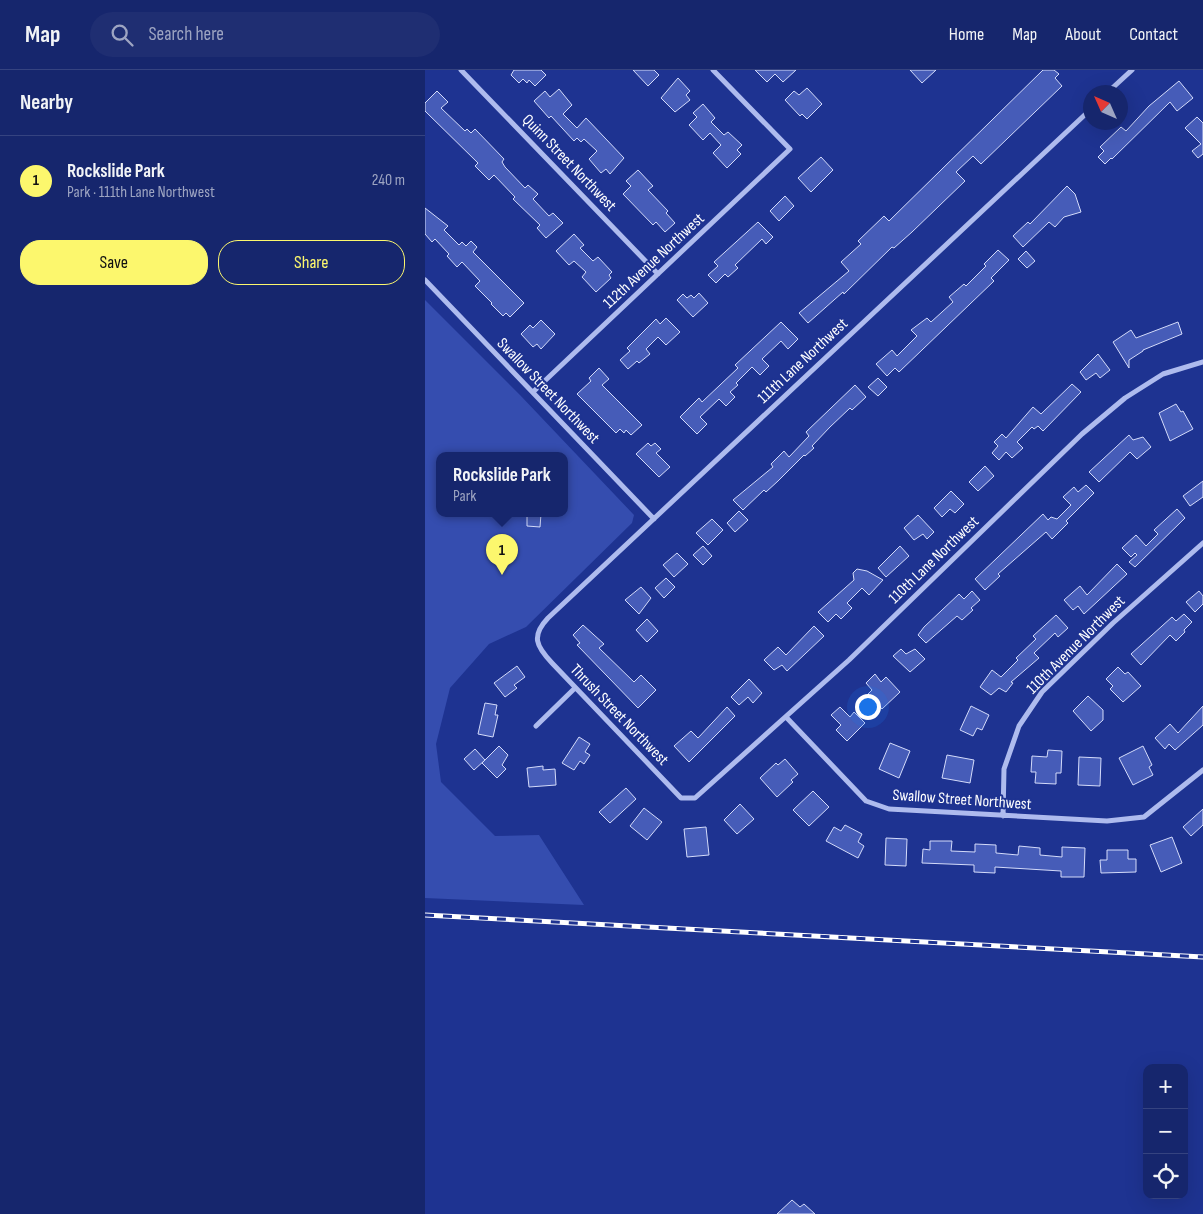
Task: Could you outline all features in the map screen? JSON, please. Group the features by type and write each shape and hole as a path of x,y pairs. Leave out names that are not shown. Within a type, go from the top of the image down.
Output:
{"street":[{"name":"Quinn Street Northwest","path":"461,70 658,274"},
{"name":"112th Avenue Northwest","path":"533,392 790,149 713,70"},
{"path":"1116,85 1132,70"},
{"name":"111th Lane Northwest","path":"537,634 548,618 1083,117"},
{"name":"Swallow Street Northwest","path":"425,280 654,520"},
{"name":"110th Lane Northwest","path":"695,798 849,660 1082,434 1125,398 1163,374 1203,362"},
{"name":"110th Avenue Northwest","path":"1003,816 1004,769 1019,726 1042,692 1113,623 1203,543"},
{"name":"Thrush Street Northwest","path":"537,634 538,644 543,653 575,688 681,798 695,798"},
{"path":"536,726 575,688"},
{"name":"Swallow Street Northwest","path":"786,717 866,802 889,809 1107,821 1144,817 1203,770"}],"shaded area":[{"path":"425,300 520,395 634,515 632,523 526,627 489,644 450,688 436,744 441,782 495,836 539,835 584,905 425,898"}],"building":[{"path":"514,70 541,70 546,75 535,86 529,80 527,83 523,79 519,83 511,75"},
{"path":"633,70 654,70 659,75 648,86"},
{"path":"755,70 796,70 783,82 775,74 767,82"},
{"path":"910,70 936,70 922,83"},
{"path":"1043,70 1054,70 1059,74 1055,78 1062,86 981,164 973,156 956,172 965,181 912,232 894,248 892,247 844,294 843,292 808,323 799,313 849,271 841,262 861,244 858,241 884,216 889,221"},
{"path":"678,78 690,91 686,95 690,100 675,112 661,98"},
{"path":"1179,81 1193,98 1177,111 1170,102 1105,164 1098,157 1104,151 1100,147 1118,130 1128,130 1149,106"},
{"path":"807,88 822,104 807,119 802,114 800,116 785,100 794,91 799,95"},
{"path":"559,89 572,105 563,114 577,128 586,118 624,158 610,174 606,169 601,173 589,159 597,151 584,139 581,142 577,138 574,141 534,101 545,91 550,97"},
{"path":"437,91 448,102 441,108 465,131 467,129 471,133 475,129 504,159 502,162 505,167 525,188 528,185 538,194 533,199 549,216 553,213 563,223 546,238 537,228 540,225 513,199 515,197 494,175 489,180 475,166 478,163 425,111 425,103"},
{"path":"703,104 715,118 711,122 724,135 728,132 742,145 737,150 741,154 727,168 713,153 721,145 710,133 703,140 689,125 697,117 693,113"},
{"path":"1197,117 1203,123 1203,154 1198,158 1192,151 1201,144 1185,128"},
{"path":"821,157 833,170 811,192 798,178"},
{"path":"638,170 653,186 648,190 668,211 666,213 675,223 665,232 656,222 653,225 623,194 631,186 626,181"},
{"path":"1067,186 1075,194 1081,212 1064,217 1055,227 1049,222 1023,247 1013,236 1028,222 1030,224"},
{"path":"785,196 794,206 779,221 770,211"},
{"path":"425,208 448,226 444,230 459,245 462,242 466,246 471,241 477,247 473,252 524,303 510,317 506,313 503,316 475,286 480,281 462,262 457,267 447,256 449,254 435,239 432,242 425,234"},
{"path":"758,222 773,237 766,244 762,239 735,265 738,268 728,277 725,274 716,283 708,275 718,266 714,262"},
{"path":"574,234 584,245 580,248 593,261 598,257 612,272 609,275 611,278 596,292 582,277 586,272 574,261 569,265 556,251"},
{"path":"998,250 1009,260 991,278 994,281 899,372 895,368 887,376 876,364 892,350 897,356 917,336 911,330 927,318 931,322 953,302 949,297 964,284 966,286 986,266 984,264"},
{"path":"1026,251 1035,261 1027,268 1018,259"},
{"path":"699,293 708,303 693,317 677,300 683,294 687,298 691,295 694,298"},
{"path":"666,318 680,332 666,345 658,337 646,349 650,354 639,363 637,361 628,369 620,360 630,351 627,348 656,319 660,324"},
{"path":"541,320 555,334 541,349 537,344 533,347 521,334 530,325 533,328"},
{"path":"781,322 798,339 788,349 781,341 762,359 769,366 760,375 752,367 730,392 735,397 726,406 719,399 700,417 707,424 697,434 680,417 699,398 702,402 738,368 735,365"},
{"path":"1178,322 1182,334 1143,350 1129,360 1129,368 1113,342 1131,330 1136,338"},
{"path":"1098,354 1110,370 1100,378 1096,373 1086,380 1080,372"},
{"path":"599,368 609,379 602,385 642,425 631,435 626,430 624,433 620,429 616,433 577,394 591,381 589,378"},
{"path":"878,378 887,387 878,396 868,387"},
{"path":"1072,384 1081,392 1043,431 1038,426 1034,429 1032,427 1017,442 1023,448 1012,458 1006,452 999,460 992,453 998,446 994,442 1002,434 1006,438 1033,407 1041,414"},
{"path":"855,385 866,397 852,410 850,408 812,446 814,448 804,455 766,492 764,490 743,510 733,500 773,467 771,464 784,451 789,457 809,436 806,432"},
{"path":"1176,404 1181,412 1183,411 1193,429 1170,441 1159,413"},
{"path":"1129,435 1133,440 1143,437 1151,447 1137,459 1130,452 1099,482 1089,472"},
{"path":"648,443 651,446 655,443 661,449 656,453 670,467 659,477 636,454"},
{"path":"985,466 994,476 978,491 969,482"},
{"path":"1203,481 1203,497 1190,506 1183,496"},
{"path":"1086,485 1094,493 1066,521 1068,523 1052,539 1046,532 998,574 1000,576 985,590 975,579 1043,514 1048,520 1051,517 1057,519 1071,505 1063,497 1074,487 1078,492"},
{"path":"951,491 964,504 955,513 950,509 942,517 934,508"},
{"path":"1177,509 1185,518 1135,567 1129,562 1137,555 1135,553 1131,557 1122,548 1136,535 1146,546 1158,534 1154,530"},
{"path":"739,511 748,520 735,532 727,523"},
{"path":"918,515 934,532 927,539 923,534 914,540 904,528"},
{"path":"527,517 541,517 540,527 527,526"},
{"path":"712,519 723,530 708,545 696,533"},
{"path":"703,546 712,556 703,565 693,555"},
{"path":"900,546 909,556 886,577 878,568"},
{"path":"677,553 688,564 674,577 663,565"},
{"path":"1117,564 1127,574 1084,614 1078,606 1073,610 1064,600 1080,586 1087,595"},
{"path":"857,569 867,571 883,580 869,595 862,588 847,603 852,608 841,619 836,614 828,622 818,612 854,580 853,573"},
{"path":"666,578 675,587 664,598 655,588"},
{"path":"641,587 651,598 639,614 625,600"},
{"path":"972,591 980,600 962,620 957,616 926,643 918,635 959,594 964,599"},
{"path":"1199,591 1203,596 1203,604 1195,612 1186,602"},
{"path":"1184,614 1192,622 1184,630 1185,632 1176,641 1170,635 1141,665 1131,654 1172,617 1176,621"},
{"path":"1056,615 1068,628 1058,637 1055,633 1034,653 1039,658 1011,682 1013,683 1006,692 999,688 991,695 980,687 992,670 1001,677 1018,660 1016,658 1036,639 1033,636"},
{"path":"647,619 658,631 647,642 636,630"},
{"path":"583,625 604,644 599,648 634,682 641,675 656,690 638,708 577,645 580,643 573,635"},
{"path":"814,626 824,636 787,671 782,665 774,670 764,660 778,647 786,655"},
{"path":"901,649 906,654 915,649 925,659 910,672 893,656"},
{"path":"517,666 525,677 514,685 517,688 505,697 494,683"},
{"path":"1118,667 1125,674 1128,672 1141,686 1123,702 1110,689 1113,686 1106,679"},
{"path":"875,674 881,682 886,677 900,692 882,709 868,694 872,690 866,683"},
{"path":"749,679 762,693 753,703 748,697 739,705 731,697"},
{"path":"1088,696 1103,710 1103,720 1091,731 1073,711"},
{"path":"485,703 497,705 495,715 498,715 493,737 478,734"},
{"path":"971,706 989,715 982,730 977,728 973,736 960,730"},
{"path":"1203,706 1203,725 1175,750 1169,744 1165,749 1155,738 1170,724 1178,733"},
{"path":"727,707 735,716 689,762 674,746 691,731 698,738"},
{"path":"840,707 850,717 854,712 865,723 847,741 836,730 841,725 831,715"},
{"path":"579,737 590,744 585,752 590,755 584,764 580,761 574,770 562,763"},
{"path":"890,743 910,751 899,778 879,769"},
{"path":"499,746 508,755 502,765 506,769 497,778 482,763"},
{"path":"1143,746 1152,765 1149,767 1153,775 1133,785 1119,758"},
{"path":"475,749 485,760 474,770 464,759"},
{"path":"1048,750 1062,751 1061,773 1056,773 1056,784 1035,783 1036,772 1031,772 1032,756 1047,757"},
{"path":"947,755 974,760 970,783 942,778"},
{"path":"1079,757 1101,758 1100,786 1078,785"},
{"path":"785,759 798,774 791,780 793,782 777,797 760,778 776,763 778,765"},
{"path":"543,766 543,770 555,769 556,785 529,787 527,768"},
{"path":"626,788 636,799 610,823 599,812"},
{"path":"813,791 829,807 809,826 793,810"},
{"path":"740,804 754,819 737,834 724,820"},
{"path":"644,808 662,822 647,840 630,826"},
{"path":"1203,809 1203,825 1191,836 1183,827"},
{"path":"845,825 862,834 858,842 864,846 858,858 826,841 834,827 841,831"},
{"path":"706,827 709,855 687,857 684,829"},
{"path":"1172,837 1182,863 1161,872 1150,845"},
{"path":"886,838 907,839 906,866 885,865"},
{"path":"930,841 952,841 951,851 975,852 975,844 996,845 996,853 1018,855 1019,846 1040,848 1040,855 1062,857 1062,847 1085,848 1084,877 1061,877 1061,871 995,867 995,873 974,872 974,865 922,863 923,849 930,850"},
{"path":"1107,850 1128,850 1128,859 1136,859 1136,872 1101,873 1100,860 1107,860"},
{"path":"792,1200 800,1207 804,1204 815,1214 777,1214"}],"railway":[{"path":"425,915 1203,957"}],"place":[{"name":"Rockslide Park","path":"502,575"}]}
